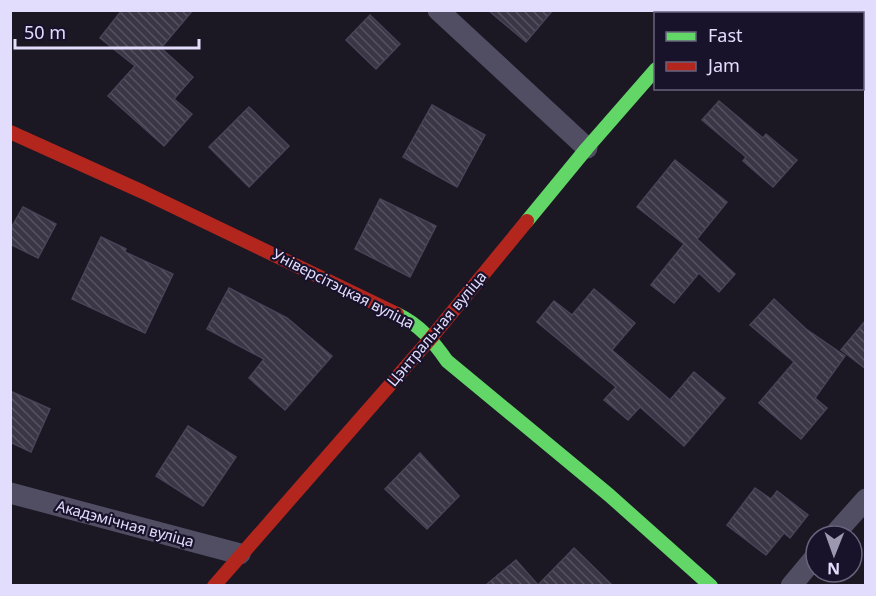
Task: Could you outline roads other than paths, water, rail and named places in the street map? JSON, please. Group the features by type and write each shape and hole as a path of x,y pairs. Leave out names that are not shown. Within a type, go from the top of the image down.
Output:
{"street":[{"path":"438,10 587,148"},
{"name":"Цэнтральная вуліца","path":"214,585 431,338 587,148 654,71"},
{"name":"Універсітэцкая вуліца","path":"10,132 173,206 412,321 431,338 447,361 609,495 711,585"},
{"name":"Акадэмічная вуліца","path":"10,493 240,554"},
{"path":"844,524 866,499"},
{"path":"791,585 804,570"}]}
